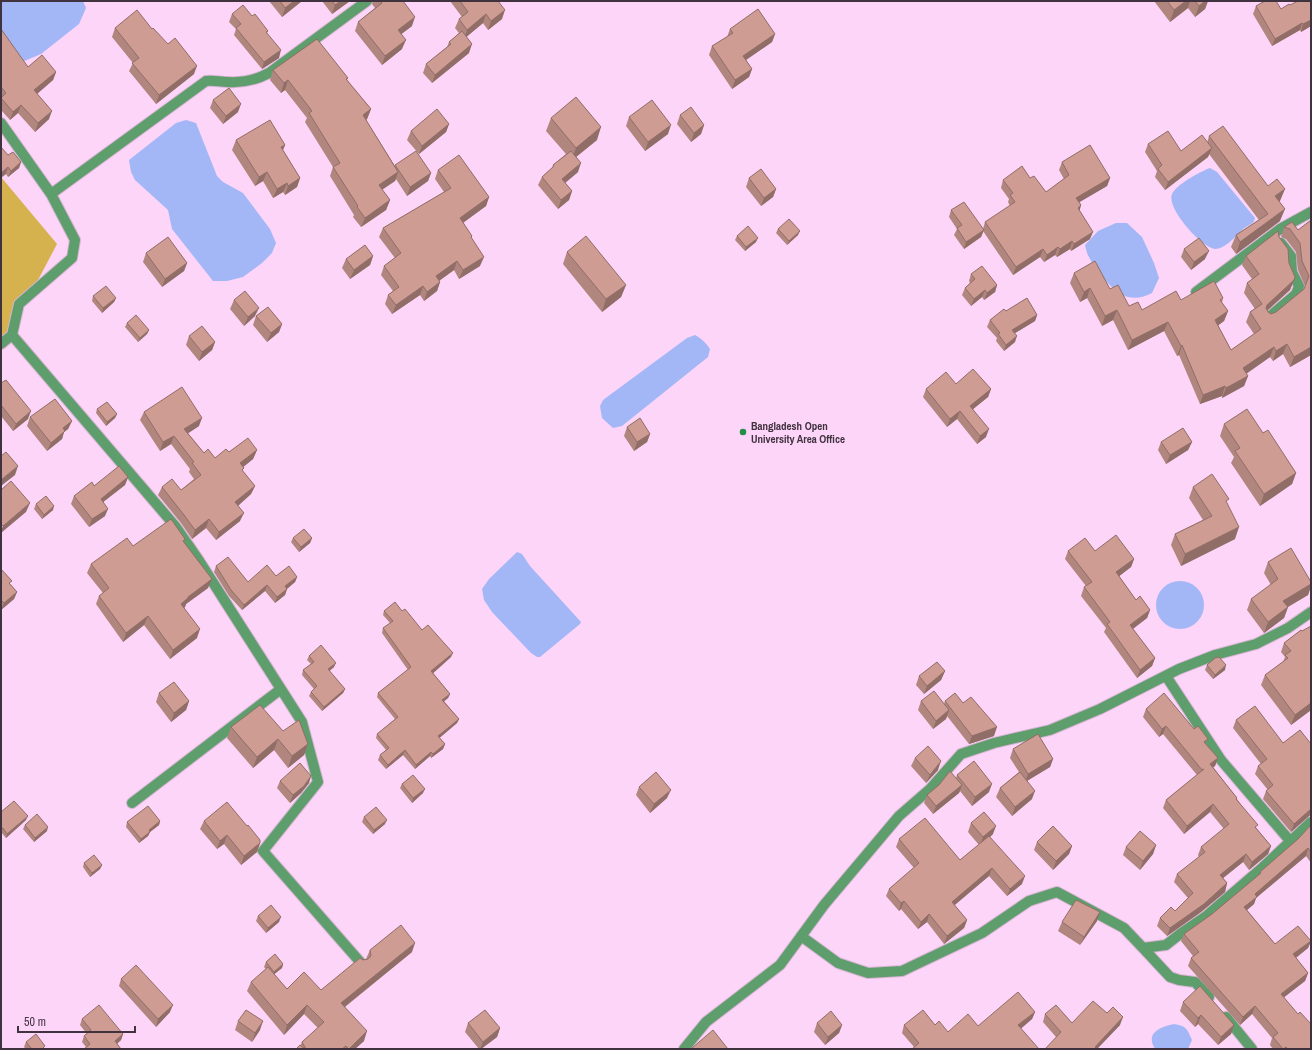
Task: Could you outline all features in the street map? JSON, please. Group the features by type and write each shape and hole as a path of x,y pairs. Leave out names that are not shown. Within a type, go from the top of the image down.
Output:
{"street":[{"path":"51,194 206,81 214,80 240,82 256,80 269,73 367,1"},
{"path":"1,123 51,194 75,240 72,258 19,304 12,335 1,344"},
{"path":"1196,292 1280,229 1311,212"},
{"path":"1269,317 1296,294 1299,286 1292,272 1291,256 1282,243"},
{"path":"12,335 176,527 302,722 318,782 263,851 361,963"},
{"path":"684,1049 706,1022 780,965 824,905 899,816 930,789 961,754 994,743 1050,730 1100,709 1166,676 1215,655 1256,644 1288,628 1311,612"},
{"path":"1166,676 1221,760 1291,842"},
{"path":"132,803 281,689"},
{"path":"1143,948 1166,945 1226,900 1291,842 1311,822"},
{"path":"801,936 838,964 868,974 902,971 982,933 1029,902 1057,892 1124,928 1170,977 1195,982 1220,1009 1252,1049"}],"shaded area":[{"path":"1,177 57,244 8,337 1,342"}],"water":[{"path":"1,1 83,1 86,8 79,24 41,54 22,62 1,34"},
{"path":"186,120 196,123 217,176 223,182 243,193 270,229 276,243 272,253 262,263 243,277 227,281 213,281 172,229 168,210 135,180 131,172 129,160 176,123"},
{"path":"1210,168 1217,172 1255,218 1252,224 1244,228 1230,242 1223,247 1215,249 1202,242 1186,226 1174,208 1172,200 1172,194 1179,186 1195,175"},
{"path":"1116,223 1127,223 1142,237 1154,263 1159,278 1152,293 1143,297 1131,298 1117,292 1106,281 1088,256 1085,245 1098,231"},
{"path":"695,335 704,341 710,349 708,357 622,426 613,428 602,418 600,406 603,400 687,338"},
{"path":"517,552 522,554 530,566 581,622 540,657 537,657 531,653 492,612 484,600 482,589 489,579"},
{"path":"1175,581 1185,581 1194,585 1200,591 1204,600 1204,610 1200,619 1194,625 1185,629 1175,629 1166,625 1160,619 1156,610 1156,600 1160,591 1166,585"},
{"path":"1174,1024 1186,1028 1189,1033 1192,1040 1188,1049 1155,1049 1152,1043 1153,1035 1159,1029"}],"building":[{"path":"280,1 294,1 285,8"},
{"path":"332,1 341,1 335,5"},
{"path":"380,1 403,1 415,17 398,30 406,40 385,56 358,22 382,3"},
{"path":"460,1 498,1 505,10 491,21 486,14 467,30 459,19 468,12"},
{"path":"1167,1 1186,1 1174,10"},
{"path":"1195,1 1205,1 1199,6"},
{"path":"1265,1 1276,1 1281,9 1298,1 1311,1 1311,20 1303,24 1302,23 1275,39 1256,6"},
{"path":"243,5 252,16 255,14 268,31 266,32 281,50 264,62 236,28 241,24 232,14"},
{"path":"758,9 775,34 743,56 752,69 735,80 712,46 733,33 730,29"},
{"path":"137,10 152,29 153,28 168,44 175,38 197,66 159,95 132,63 139,58 115,28"},
{"path":"1,29 28,67 42,55 56,72 34,90 52,111 38,123 21,105 13,112 1,98 6,93 1,87"},
{"path":"462,31 472,44 435,75 426,64 451,44 449,42"},
{"path":"317,39 348,78 346,79 371,109 363,115 398,172 379,185 390,200 365,218 333,167 340,163 309,113 312,111 288,80 284,83 273,70"},
{"path":"229,88 241,104 226,116 213,100"},
{"path":"576,97 601,127 576,148 551,118"},
{"path":"652,100 671,125 648,142 629,117"},
{"path":"691,107 704,125 694,133 680,115"},
{"path":"437,109 449,124 422,146 411,131"},
{"path":"270,120 285,145 281,147 300,178 288,186 287,183 277,189 267,172 259,177 236,140"},
{"path":"1223,126 1268,186 1277,179 1285,189 1275,196 1285,209 1240,242 1236,235 1268,214 1209,136"},
{"path":"1168,131 1181,151 1202,135 1212,148 1168,182 1158,169 1162,165 1148,144"},
{"path":"1090,145 1110,178 1076,198 1081,205 1078,208 1093,232 1074,244 1072,241 1060,249 1058,247 1047,255 1043,249 1016,267 985,222 1015,202 1010,195 1013,193 1003,180 1022,166 1030,178 1034,176 1046,192 1069,175 1062,162"},
{"path":"1,147 8,155 13,152 21,162 11,171 8,167 1,173"},
{"path":"416,151 431,173 410,187 395,165"},
{"path":"571,151 581,163 562,179 572,191 561,200 542,177 554,166 553,165"},
{"path":"459,155 489,197 460,218 484,257 463,270 457,261 436,276 440,282 427,292 423,286 396,305 388,295 399,287 384,266 401,253 383,228 451,188 438,170"},
{"path":"761,169 776,189 764,198 749,178"},
{"path":"964,202 984,230 966,242 957,228 962,225 951,210"},
{"path":"789,219 800,231 789,241 778,229"},
{"path":"1311,220 1311,347 1294,357 1287,344 1276,351 1274,347 1243,368 1248,376 1226,388 1225,386 1203,395 1182,345 1181,346 1168,322 1132,340 1117,310 1105,316 1090,288 1084,292 1074,273 1095,261 1110,289 1118,285 1129,306 1138,302 1142,310 1176,291 1181,300 1214,281 1223,298 1220,300 1228,311 1215,320 1231,350 1261,329 1250,312 1262,304 1247,283 1259,274 1246,256 1278,231 1279,237 1288,249 1289,263 1295,277 1294,280 1267,305 1266,308 1268,312 1271,314 1276,312 1304,289 1309,276 1302,261 1300,243 1290,229 1284,227 1292,222 1298,230"},
{"path":"748,226 758,238 746,247 737,236"},
{"path":"586,236 626,285 606,299 567,252"},
{"path":"168,237 187,263 165,279 146,253"},
{"path":"1199,238 1209,251 1194,262 1184,249"},
{"path":"365,245 373,256 354,270 346,259"},
{"path":"982,266 997,285 987,293 985,290 974,299 965,288 975,279 971,274"},
{"path":"106,286 116,298 103,308 93,296"},
{"path":"245,291 259,308 248,317 234,300"},
{"path":"1027,298 1037,315 1012,330 1017,336 1006,345 998,334 1000,333 990,320 1004,309 1006,311"},
{"path":"268,307 282,324 271,333 256,316"},
{"path":"136,315 149,330 140,338 127,323"},
{"path":"202,326 215,342 202,352 189,336"},
{"path":"973,369 991,389 970,406 989,429 980,436 960,411 950,419 926,389 946,372 956,384"},
{"path":"6,380 31,411 16,424 1,405 1,383"},
{"path":"182,387 202,418 184,429 204,453 208,449 215,458 226,449 229,452 248,438 257,450 240,463 244,468 242,470 255,486 235,502 244,513 219,532 209,519 195,530 162,487 172,479 181,490 201,475 192,463 194,462 174,436 163,442 144,412"},
{"path":"55,399 72,421 63,428 65,431 51,443 30,417"},
{"path":"107,402 117,414 107,422 97,409"},
{"path":"1247,409 1263,433 1268,430 1296,473 1264,494 1235,451 1240,448 1224,424"},
{"path":"640,418 650,434 637,442 627,427"},
{"path":"1183,428 1192,442 1170,455 1161,442"},
{"path":"6,452 18,466 1,480 1,456"},
{"path":"119,466 128,477 101,499 108,509 92,519 74,496 92,482 94,486"},
{"path":"1212,474 1229,499 1226,501 1239,527 1185,554 1175,534 1212,516 1193,487"},
{"path":"11,481 30,503 3,526 1,524 1,490"},
{"path":"46,496 54,506 44,515 36,504"},
{"path":"171,519 185,539 183,541 212,579 181,604 200,629 173,650 148,616 126,633 99,596 109,588 91,564 127,538 133,546"},
{"path":"304,529 312,538 301,547 293,538"},
{"path":"1116,535 1134,559 1116,572 1136,600 1140,596 1150,610 1130,625 1155,658 1140,670 1107,624 1110,622 1084,587 1092,582 1068,551 1085,538 1095,551"},
{"path":"1291,548 1311,584 1283,601 1288,607 1268,622 1251,599 1278,579 1268,562"},
{"path":"228,557 248,582 267,565 276,576 289,566 297,577 285,586 287,589 277,597 267,585 244,605 231,590 216,566"},
{"path":"1,569 12,581 9,583 17,592 4,603 1,600"},
{"path":"395,602 402,611 405,609 422,630 428,625 453,653 431,671 450,694 442,700 459,719 438,736 445,744 433,754 431,752 416,765 405,750 388,765 380,755 389,748 377,734 398,717 378,693 411,667 383,628 393,621 384,611"},
{"path":"1311,626 1311,703 1295,715 1265,675 1288,658 1285,655 1291,651 1284,643 1301,630 1302,631"},
{"path":"321,645 336,663 328,669 345,689 324,707 311,692 317,686 303,670 314,662 309,656"},
{"path":"1219,657 1226,665 1215,675 1207,665 1215,658"},
{"path":"937,662 945,671 927,686 919,676"},
{"path":"174,682 189,701 174,713 159,693"},
{"path":"934,691 949,710 936,721 921,701"},
{"path":"955,693 963,703 971,697 997,727 972,736 945,701"},
{"path":"1164,693 1194,729 1198,726 1208,739 1204,742 1218,758 1210,764 1237,798 1236,799 1258,825 1255,827 1271,846 1252,862 1246,854 1220,875 1227,883 1204,904 1170,928 1160,918 1171,907 1175,911 1193,893 1177,874 1205,852 1201,847 1229,824 1213,804 1187,826 1166,800 1204,769 1202,770 1166,726 1162,729 1146,709"},
{"path":"260,705 283,731 299,720 308,744 292,756 278,739 257,757 231,727"},
{"path":"1255,706 1283,743 1300,730 1311,744 1311,809 1294,824 1266,791 1273,785 1258,766 1267,759 1236,720"},
{"path":"1038,734 1053,759 1028,774 1013,749"},
{"path":"928,746 941,761 930,775 915,758"},
{"path":"974,761 992,784 975,797 957,775"},
{"path":"300,763 311,776 304,786 293,795 280,781"},
{"path":"950,771 962,785 936,806 927,795 939,785"},
{"path":"656,772 671,790 654,804 639,787"},
{"path":"1020,772 1035,791 1015,807 1000,788"},
{"path":"413,775 425,789 413,798 402,784"},
{"path":"14,801 28,816 7,834 3,828 1,829 1,812"},
{"path":"227,802 260,840 260,843 244,856 227,835 220,841 204,821"},
{"path":"148,806 160,821 141,839 127,822"},
{"path":"376,807 387,820 374,830 364,817"},
{"path":"984,812 996,826 983,837 971,823"},
{"path":"37,814 48,827 35,838 25,825"},
{"path":"925,818 960,860 989,836 1025,876 1010,889 992,868 952,902 967,920 947,936 929,914 921,922 904,901 901,903 889,889 919,863 899,839"},
{"path":"1311,825 1311,852 1308,848 1255,894 1257,897 1244,907 1275,944 1298,926 1311,941 1293,954 1308,973 1281,994 1298,1014 1300,1012 1311,1024 1311,1049 1288,1049 1286,1047 1283,1049 1273,1037 1278,1033 1255,1006 1243,1017 1191,958 1199,952 1184,934 1212,914 1261,873 1260,872 1298,839"},
{"path":"1053,826 1072,846 1056,861 1037,842"},
{"path":"1140,831 1156,845 1143,861 1126,847"},
{"path":"94,855 102,865 92,873 84,863"},
{"path":"1076,900 1100,912 1084,937 1062,922"},
{"path":"271,905 281,917 268,928 258,916"},
{"path":"401,925 415,943 341,1003 367,1031 349,1049 346,1046 342,1049 306,1049 302,1042 324,1022 307,1005 287,1025 251,982 268,967 287,989 304,972 321,990 360,958 363,960 368,959 371,956 370,950"},
{"path":"275,954 283,964 274,972 266,962"},
{"path":"136,965 173,1005 158,1019 121,979"},
{"path":"1200,986 1234,1025 1221,1037 1201,1015 1198,1018 1183,1002"},
{"path":"1018,992 1035,1012 1018,1025 1039,1049 912,1049 919,1043 904,1025 923,1010 935,1025 939,1021 948,1032 968,1014 978,1026"},
{"path":"1093,1001 1107,1013 1113,1007 1123,1017 1095,1047 1097,1049 1045,1049 1061,1032 1045,1014 1056,1005 1072,1023"},
{"path":"99,1005 123,1034 115,1041 121,1049 84,1049 90,1044 84,1036 91,1030 82,1019"},
{"path":"246,1010 263,1021 255,1033 238,1021"},
{"path":"485,1010 500,1028 483,1042 468,1023"},
{"path":"831,1011 842,1025 828,1037 817,1023"},
{"path":"713,1030 728,1049 692,1048"},
{"path":"36,1034 45,1046 42,1049 32,1049 26,1042"},
{"path":"300,1045 305,1049 296,1049"}],"place":[{"name":"Bangladesh Open University Area Office","path":"743,432"}]}
